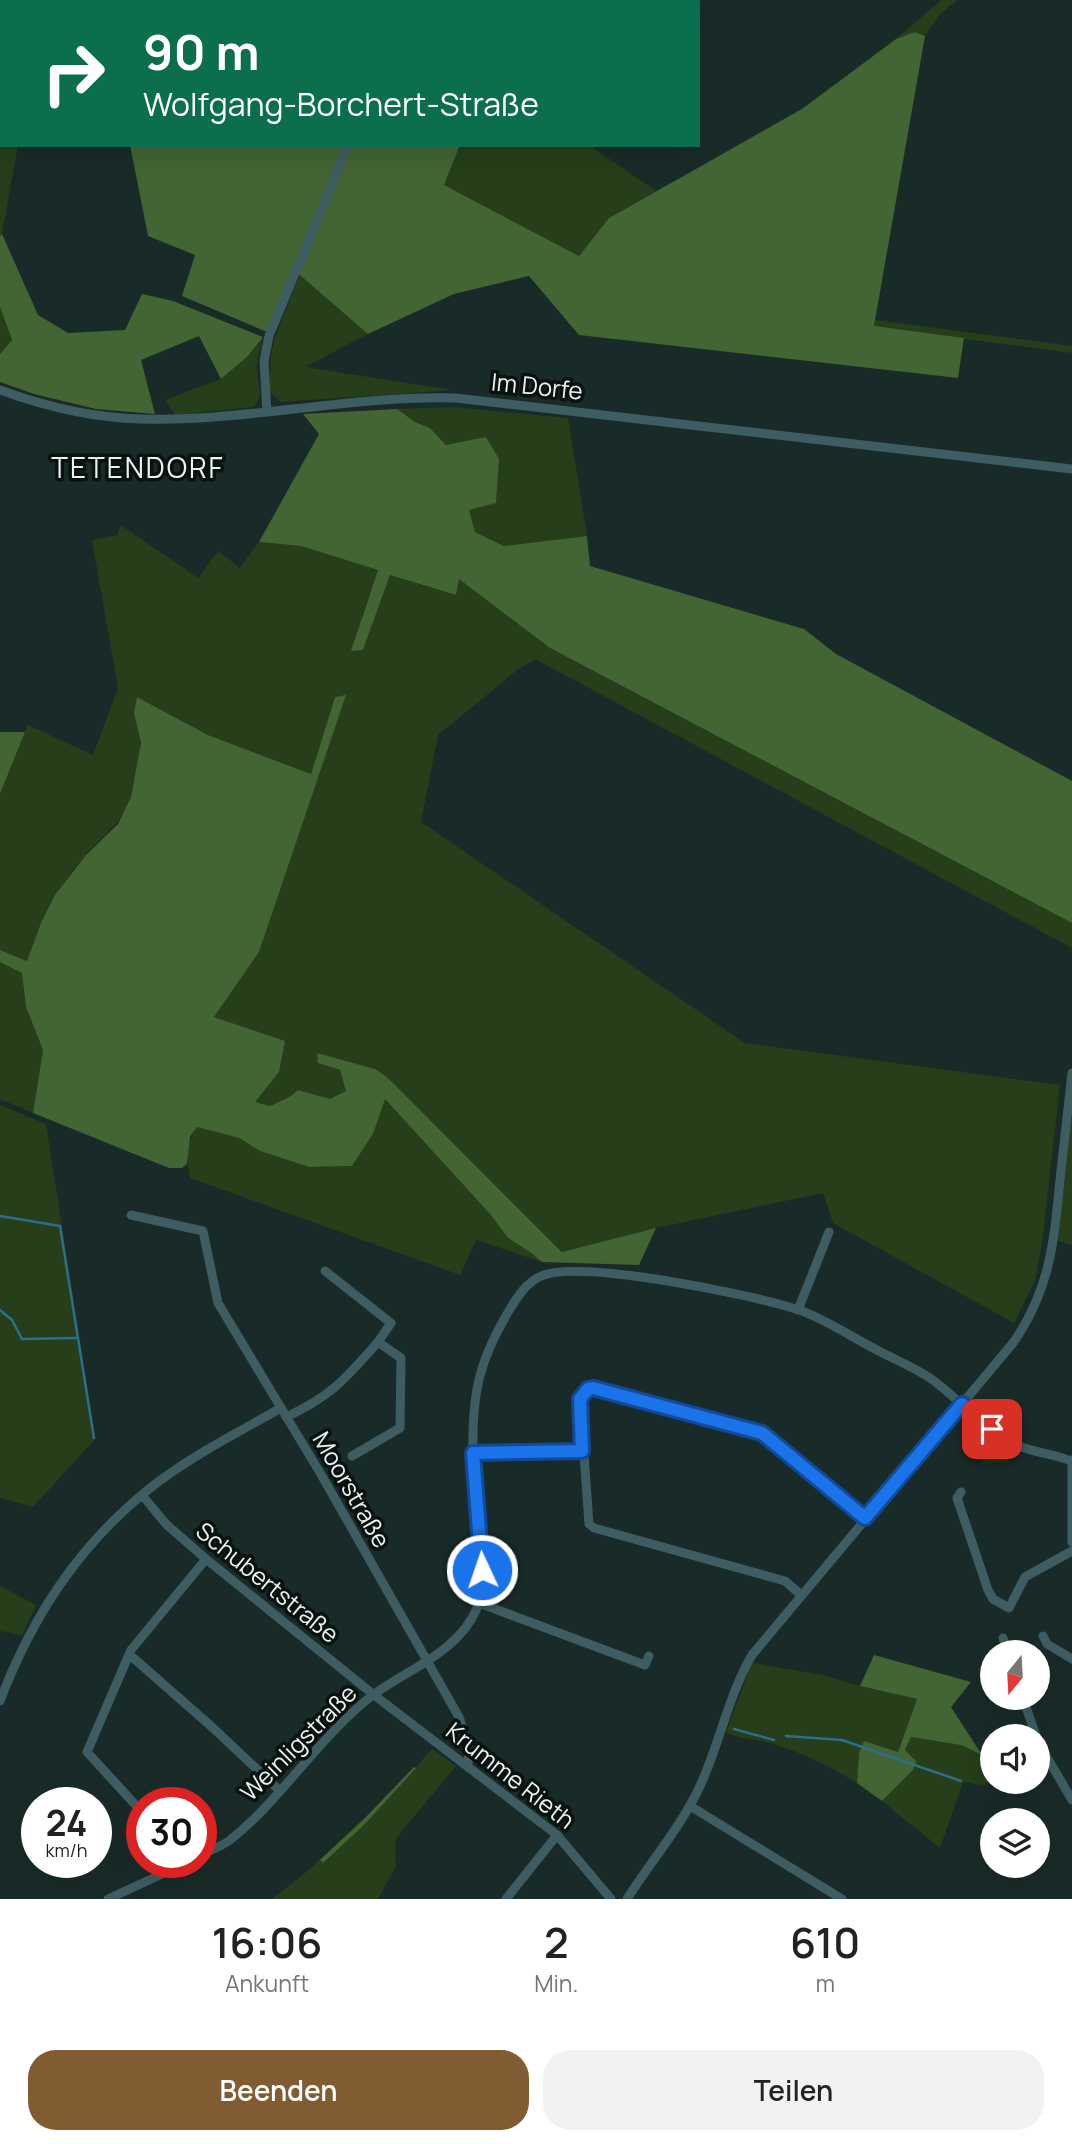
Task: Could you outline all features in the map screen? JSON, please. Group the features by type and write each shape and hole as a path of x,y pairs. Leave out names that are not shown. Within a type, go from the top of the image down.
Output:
{"street":[{"path":"267,412 264,361 269,336 347,147"},
{"name":"Im Dorfe","path":"0,390 61,408 139,419 186,419 393,398 456,398 1072,469"},
{"path":"627,1899 690,1806 710,1763 745,1667 762,1640 962,1404 1030,1317 1042,1289 1054,1235 1072,1073"},
{"name":"Moorstraße","path":"131,1215 203,1231 218,1303 322,1476 461,1722 469,1748 468,1766"},
{"path":"798,1310 829,1232"},
{"path":"0,1701 30,1630 63,1580 98,1538 142,1495 227,1438 283,1412 323,1398 342,1382 378,1342 391,1323 325,1271"},
{"path":"649,1656 645,1665 479,1603 482,1551 473,1453 477,1383 487,1348 516,1299 531,1282 548,1274 569,1272 627,1276 713,1290 798,1310 935,1381 1011,1443 1072,1461 1072,1542"},
{"path":"352,1456 400,1428 401,1358 378,1342"},
{"path":"801,1595 785,1581 594,1528 589,1524 586,1516 580,1399 584,1391 593,1388 762,1433 865,1518"},
{"path":"473,1453 582,1451"},
{"path":"961,1492 957,1498 988,1590 993,1599 1009,1608 1025,1577 1072,1551"},
{"name":"Schubertstraße","path":"142,1495 166,1524 206,1559 374,1695"},
{"path":"126,1794 88,1752 131,1650 206,1559"},
{"name":"Weinligstraße","path":"217,1847 229,1841 280,1791 346,1719 374,1695 461,1634 479,1603"},
{"path":"1043,1636 1047,1644 1072,1659"},
{"path":"130,1655 280,1791"},
{"name":"Krumme Rieth","path":"374,1695 557,1835 611,1899"},
{"path":"1050,1762 1072,1800"},
{"path":"690,1806 842,1899"},
{"path":"506,1899 557,1835"},
{"path":"108,1899 151,1878"}],"green space":[{"path":"941,0 957,0 939,15 925,36 915,32 896,39"},
{"path":"915,32 925,36 874,326 964,338 958,378 579,335 529,276 454,294 368,334 294,270 267,332 182,296 195,255 148,236 130,147 459,147 444,185 579,256 609,218 802,109 896,39"},
{"path":"0,147 18,147 2,234 0,236"},
{"path":"459,147 592,147 656,191 609,218 579,256 444,185"},
{"path":"2,234 38,315 68,333 125,330 142,294 173,301 263,337 248,356 221,379 199,336 141,360 155,414 96,409 34,394 0,382 0,354 12,340 0,307"},
{"path":"300,274 368,334 305,367 452,390 281,402 269,392 271,355 275,337"},
{"path":"0,307 12,340 0,354"},
{"path":"875,320 1072,346 1072,353 874,327"},
{"path":"263,337 257,367 260,394 253,407 175,415 165,400 221,379 248,356"},
{"path":"454,407 568,418 587,536 504,546 475,532 446,445 430,428 415,422 397,409"},
{"path":"397,409 415,422 430,428 446,445 486,437 499,459 496,503 469,510 475,532 504,546 587,536 590,566 804,629 836,654 1072,781 1072,923 550,648 459,579 456,595 390,575 363,650 351,651 378,570 301,546 259,542 319,434 303,414"},
{"path":"121,525 198,578 218,551 240,568 259,542 301,546 379,570 362,615 363,650 390,575 455,595 459,578 550,648 1072,923 1072,948 535,659 516,671 438,735 421,822 745,1043 1060,1085 1043,1236 1035,1281 1014,1323 833,1223 823,1193 656,1228 563,1252 388,1078 318,1063 340,1070 347,1091 330,1099 291,1096 270,1106 254,1102 279,1072 214,1017 259,952 345,696 335,697 311,774 208,735 137,697 140,752 127,808 84,857 57,894 27,961 0,950 0,794 28,725 93,755 118,688 92,540 117,535"},
{"path":"346,695 259,952 214,1017 285,1041 279,1072 255,1102 270,1106 298,1090 330,1099 346,1091 340,1070 318,1063 317,1053 375,1069 388,1078 562,1252 656,1228 639,1265 542,1262 508,1238 490,1214 385,1099 373,1134 352,1166 309,1167 260,1151 239,1138 197,1127 190,1137 187,1164 182,1168 169,1168 33,1113 43,1050 26,1007 22,973 0,962 0,950 27,961 55,895 86,855 118,824 131,797 141,743 134,713 137,697 208,735 311,774 335,697"},
{"path":"0,732 25,732 0,794"},
{"path":"0,962 22,972 26,1007 43,1050 33,1113 0,1099"},
{"path":"384,1098 490,1214 508,1238 542,1262 476,1240 460,1275 190,1178 188,1151 197,1127 239,1138 260,1151 309,1167 352,1166 373,1134"},
{"path":"0,1105 46,1124 95,1439 33,1507 0,1498"},
{"path":"1072,1109 1072,1245 1058,1241"},
{"path":"997,1444 1011,1455 1008,1462 981,1464"},
{"path":"0,1586 36,1605 22,1635 0,1631"},
{"path":"874,1655 971,1682 951,1707 980,1754 961,1745 911,1737 905,1750 916,1761 913,1770 882,1801 857,1783 859,1753 864,1741 898,1752 917,1699 860,1686"},
{"path":"752,1663 823,1675 917,1699 898,1752 864,1742 859,1753 857,1783 795,1752 726,1732"},
{"path":"910,1737 961,1745 980,1754 980,1785 963,1782 940,1848 882,1801 913,1770 905,1750"},
{"path":"432,1749 456,1766 397,1837 396,1866 378,1899 272,1899 310,1869 362,1820 365,1823"},
{"path":"414,1767 416,1768 365,1824 323,1863 320,1860"}],"waterway":[{"path":"0,1216 60,1226 94,1438"},
{"path":"0,1310 12,1320 22,1339 76,1338"},
{"path":"734,1729 774,1740"},
{"path":"786,1736 842,1740 961,1781"}],"district":[{"name":"TETENDORF","path":"138,468"}],"route":[{"path":"482,1570 473,1453 582,1451 580,1399 588,1389 593,1388 762,1433 865,1518 962,1404 992,1429"}]}
